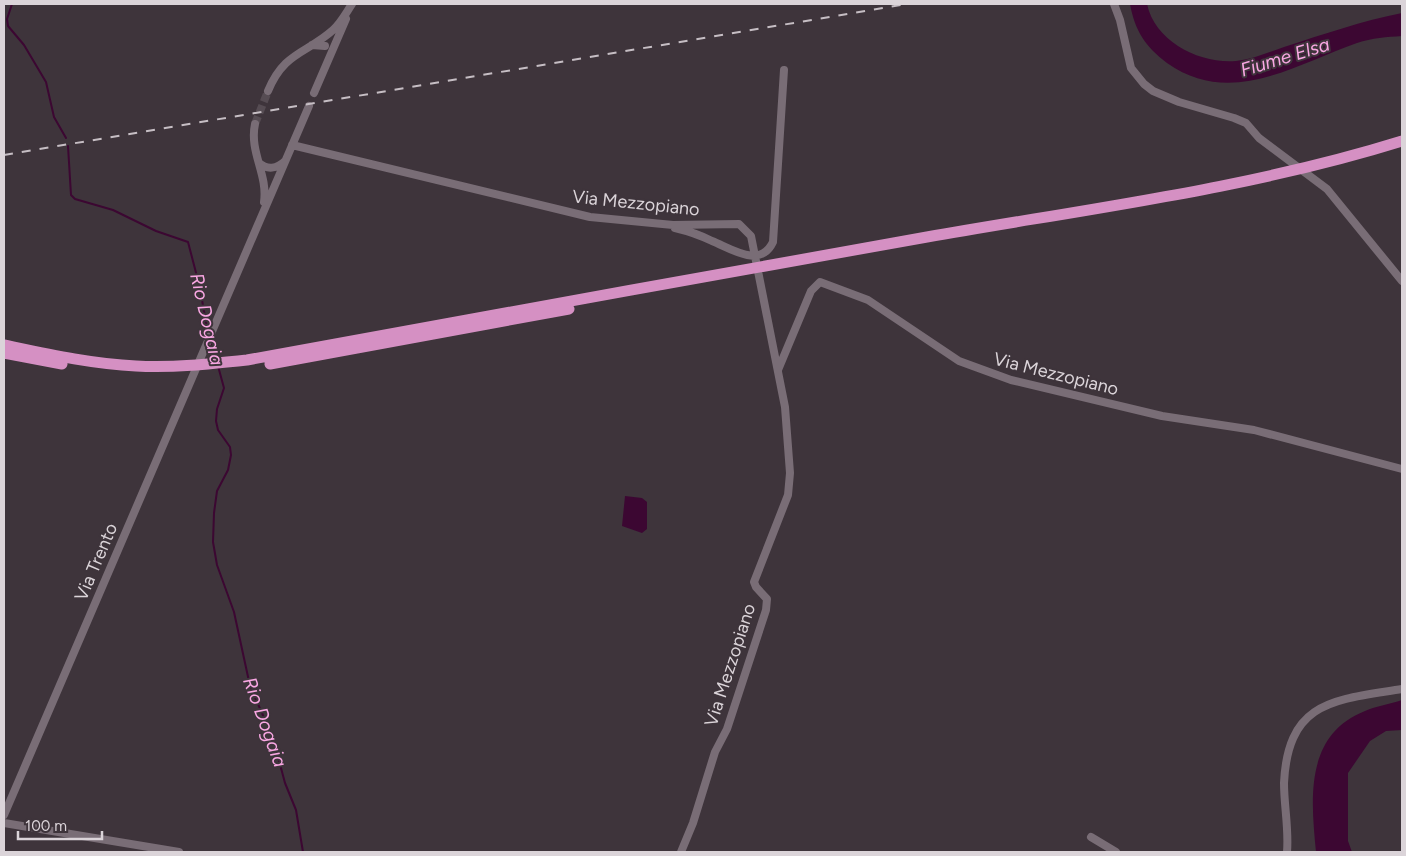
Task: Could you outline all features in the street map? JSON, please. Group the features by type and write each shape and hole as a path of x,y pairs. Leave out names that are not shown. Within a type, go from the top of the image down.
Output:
{"highway":[{"path":"1330,165 1402,141"},
{"path":"4,353 87,368 151,374 247,364 1277,178 1402,149"},
{"path":"4,345 92,362 192,370"}],"street":[{"path":"268,90 280,68 335,28 352,4"},
{"path":"330,46 352,4"},
{"path":"1114,4 1120,20 1131,68 1144,84 1153,91 1179,102 1246,123 1259,138 1326,189 1402,281"},
{"path":"314,92 329,59 330,46 334,37 326,35"},
{"path":"308,46 330,46"},
{"path":"659,223 694,233 746,255 758,256 769,250 773,242 784,70"},
{"path":"260,218 277,170 285,161 309,106"},
{"path":"255,124 253,140 266,191 260,218"},
{"name":"Via Mezzopiano","path":"292,145 590,217 659,223 739,224 752,236 787,424 790,483 783,509 769,538 754,582 768,602 727,729 715,752 693,823 681,852"},
{"path":"257,159 264,167 277,170"},
{"path":"263,176 266,171 277,170"},
{"name":"Via Trento","path":"4,815 206,349 260,218"},
{"name":"Via Mezzopiano","path":"777,372 811,291 820,282 868,300 959,362 1011,380 1162,416 1254,430 1402,469"},
{"path":"1287,852 1286,768 1294,735 1302,722 1322,706 1337,700 1402,689"},
{"path":"4,823 179,852"},
{"path":"1091,837 1116,852"}],"water":[{"name":"Fiume Elsa","path":"1130,4 1147,4 1159,29 1169,40 1181,48 1208,59 1222,61 1249,59 1343,28 1402,13 1402,36 1357,43 1286,71 1262,78 1239,82 1215,82 1191,76 1159,57 1138,30"},
{"path":"625,496 642,498 647,502 647,529 642,533 622,526"},
{"path":"1402,700 1402,730 1386,731 1370,741 1348,773 1348,841 1352,852 1316,852 1313,791 1321,752 1331,736 1345,722 1369,709"}],"waterway":[{"name":"Rio Dogaia","path":"12,4 7,19 8,26 24,45 46,82 54,117 66,138"},
{"name":"Rio Dogaia","path":"68,146 71,195 75,199 113,210 156,231 188,242 200,288 208,335"},
{"name":"Rio Dogaia","path":"210,342 215,359"},
{"name":"Rio Dogaia","path":"218,366 224,388 217,409 216,421 218,430 230,447 231,455 228,470 217,491 214,513 213,542 217,565 234,612 250,686 273,738 285,783 296,810 303,852"}],"tunnel":[{"path":"255,124 268,91"}],"railway":[{"path":"4,155 907,4"}]}
